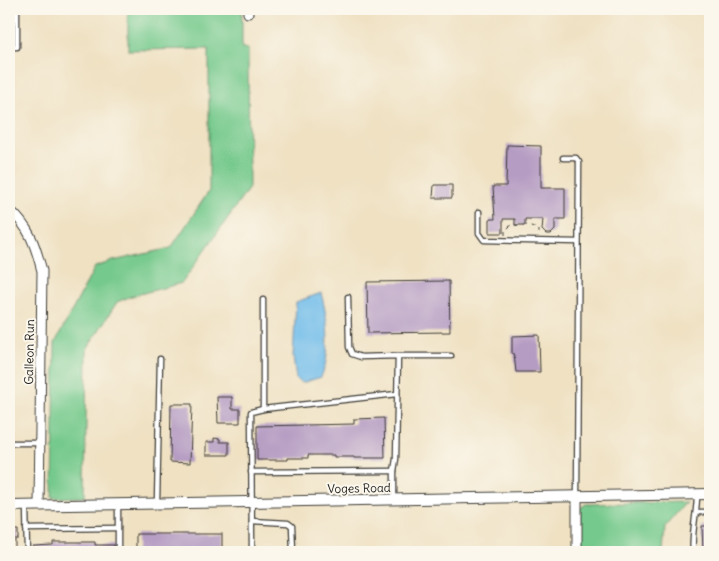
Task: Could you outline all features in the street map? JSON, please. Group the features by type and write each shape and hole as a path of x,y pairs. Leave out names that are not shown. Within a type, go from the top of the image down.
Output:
{"street":[{"name":"Galleon Run","path":"9,209 25,226 32,238 42,271 39,505"},
{"name":"Voges Road","path":"9,506 710,494"},
{"path":"577,497 577,552"}],"lane":[{"path":"9,47 17,46 17,9"},
{"path":"563,158 576,158 579,162 577,497"},
{"path":"479,212 480,237 484,240 578,242"},
{"path":"348,297 349,347 352,354 361,357 451,356"},
{"path":"263,300 264,409"},
{"path":"394,500 398,356"},
{"path":"157,504 160,359"},
{"path":"252,552 252,412 397,394"},
{"path":"9,443 40,443"},
{"path":"251,472 394,470"},
{"path":"692,552 692,533 697,512 697,495"},
{"path":"118,504 118,552"},
{"path":"26,506 27,552"},
{"path":"697,512 710,512"},
{"path":"252,521 288,522 292,526 293,552"},
{"path":"26,529 118,528"}],"path":[{"path":"505,241 505,231 510,226 525,225 533,226 539,230 539,242"}],"green space":[{"path":"128,9 242,9 242,48 248,49 249,188 182,283 132,296 117,302 87,349 85,497 53,498 55,343 95,267 171,248 209,191 209,49 128,50"},
{"path":"686,502 665,527 663,552 580,552 580,508 586,504"}],"water":[{"path":"321,293 326,313 327,357 321,377 302,383 296,379 293,356 296,302"}],"building":[{"path":"507,145 541,146 541,188 565,188 565,219 555,219 555,230 551,234 546,234 542,230 543,219 525,219 525,225 515,225 515,219 503,219 503,233 490,233 490,219 495,219 493,186 506,186"},
{"path":"434,185 452,185 452,198 433,198"},
{"path":"449,281 450,332 368,333 367,282"},
{"path":"539,335 540,372 516,372 514,354 512,354 512,336"},
{"path":"217,397 232,397 232,409 240,409 240,423 218,423"},
{"path":"171,404 192,404 190,463 170,462"},
{"path":"384,418 385,458 308,455 308,458 288,458 288,460 257,460 257,426 354,424 354,419"},
{"path":"214,438 220,439 220,442 229,442 229,455 206,455 206,442 214,442"},
{"path":"702,526 710,526 710,552 703,552"},
{"path":"9,530 18,530 18,539 15,539 15,552 9,552"},
{"path":"136,534 222,534 222,552 136,552"},
{"path":"53,542 95,542 95,545 114,545 114,552 33,552 33,546 53,545"}]}
